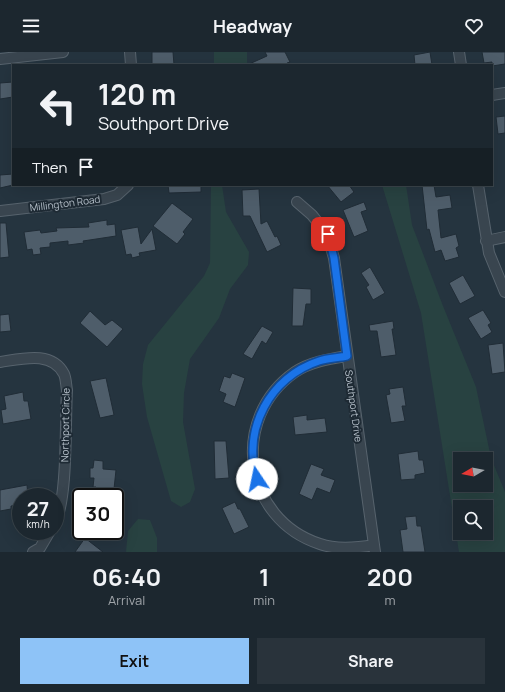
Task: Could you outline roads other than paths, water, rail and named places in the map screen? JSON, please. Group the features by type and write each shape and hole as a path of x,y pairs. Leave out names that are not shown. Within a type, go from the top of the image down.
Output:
{"street":[{"path":"0,60 63,52"},
{"path":"130,52 131,64"},
{"path":"459,52 461,64"},
{"path":"493,95 505,93"},
{"name":"Millington Road","path":"0,211 104,199 117,195 128,186"},
{"path":"478,186 486,241 496,273 505,292"},
{"name":"Southport Drive","path":"297,202 312,215 328,234 334,258 374,549"},
{"path":"486,241 505,238"},
{"path":"347,356 320,360 296,372 275,390 260,413 253,439 253,466 260,492 275,515 295,533 320,545 347,549 374,549"},
{"name":"Northport Circle","path":"0,362 41,358 54,362 64,374 67,390 62,488"},
{"path":"33,552 40,548 45,540"}]}
